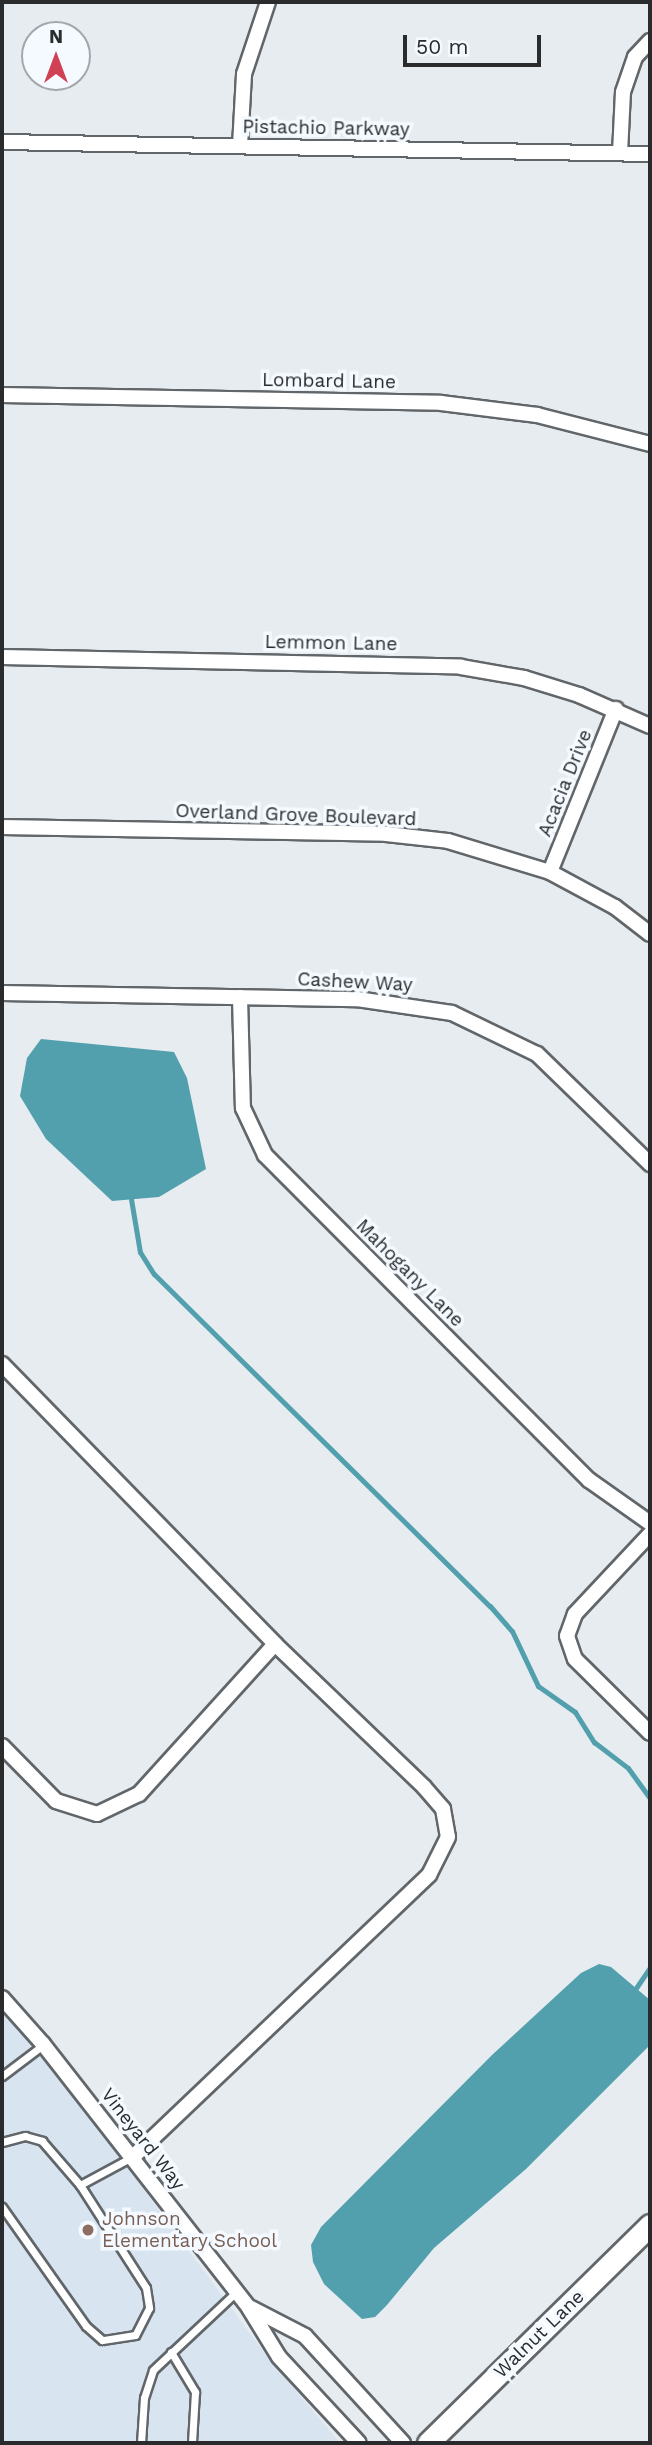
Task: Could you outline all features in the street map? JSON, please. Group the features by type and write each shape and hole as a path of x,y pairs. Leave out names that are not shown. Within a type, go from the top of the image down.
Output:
{"main road":[{"name":"Walnut Lane","path":"428,2443 650,2225"}],"street":[{"path":"240,146 244,74 268,2"},
{"path":"620,153 622,92 635,57 650,41"},
{"name":"Pistachio Parkway","path":"2,142 650,154"},
{"name":"Lombard Lane","path":"2,395 441,403 537,415 650,444"},
{"name":"Lemmon Lane","path":"2,657 461,667 524,678 616,709 650,726"},
{"name":"Acacia Drive","path":"550,872 616,709"},
{"name":"Overland Grove Boulevard","path":"2,827 421,837 484,849 550,872 615,907 650,933"},
{"name":"Cashew Way","path":"2,993 391,1001 452,1013 490,1027 558,1071 650,1164"},
{"name":"Mahogany Lane","path":"240,997 243,1108 265,1155 589,1480 650,1523"},
{"path":"2,1364 275,1644 424,1787 443,1809 448,1837 429,1875 132,2157"},
{"path":"645,1728 575,1659 567,1636 575,1614 650,1534"},
{"path":"2,1746 56,1801 97,1814 139,1794 275,1644"},
{"name":"Vineyard Way","path":"2,1998 43,2044 249,2308 279,2357 359,2443"},
{"name":"Vineyard Way","path":"249,2308 305,2336 403,2443"}],"lane":[{"path":"2,2076 43,2044"},
{"path":"2,2142 25,2136 42,2141 80,2185 146,2288 149,2308 135,2335 102,2340 86,2326 2,2207"},
{"path":"80,2185 132,2157"},
{"path":"141,2443 144,2398 153,2370 236,2292"},
{"path":"172,2352 195,2392 192,2443"}],"shaded area":[{"name":"Johnson Elementary School","path":"8,2014 82,2106 266,2355 340,2443 2,2443 2,2019"}],"water":[{"path":"41,1039 174,1052 187,1078 206,1169 159,1197 112,1201 46,1139 20,1096 27,1058"},
{"path":"599,1964 611,1967 650,2000 650,2045 526,2169 434,2248 375,2317 362,2319 324,2284 313,2262 311,2245 321,2227 492,2055 581,1973"}],"waterway":[{"path":"131,1199 140,1252 154,1274 490,1606 512,1631 538,1686 575,1712 594,1742 628,1768 650,1798"},
{"path":"636,1988 650,1967"}],"place":[{"name":"Johnson Elementary School","path":"88,2230"}]}
